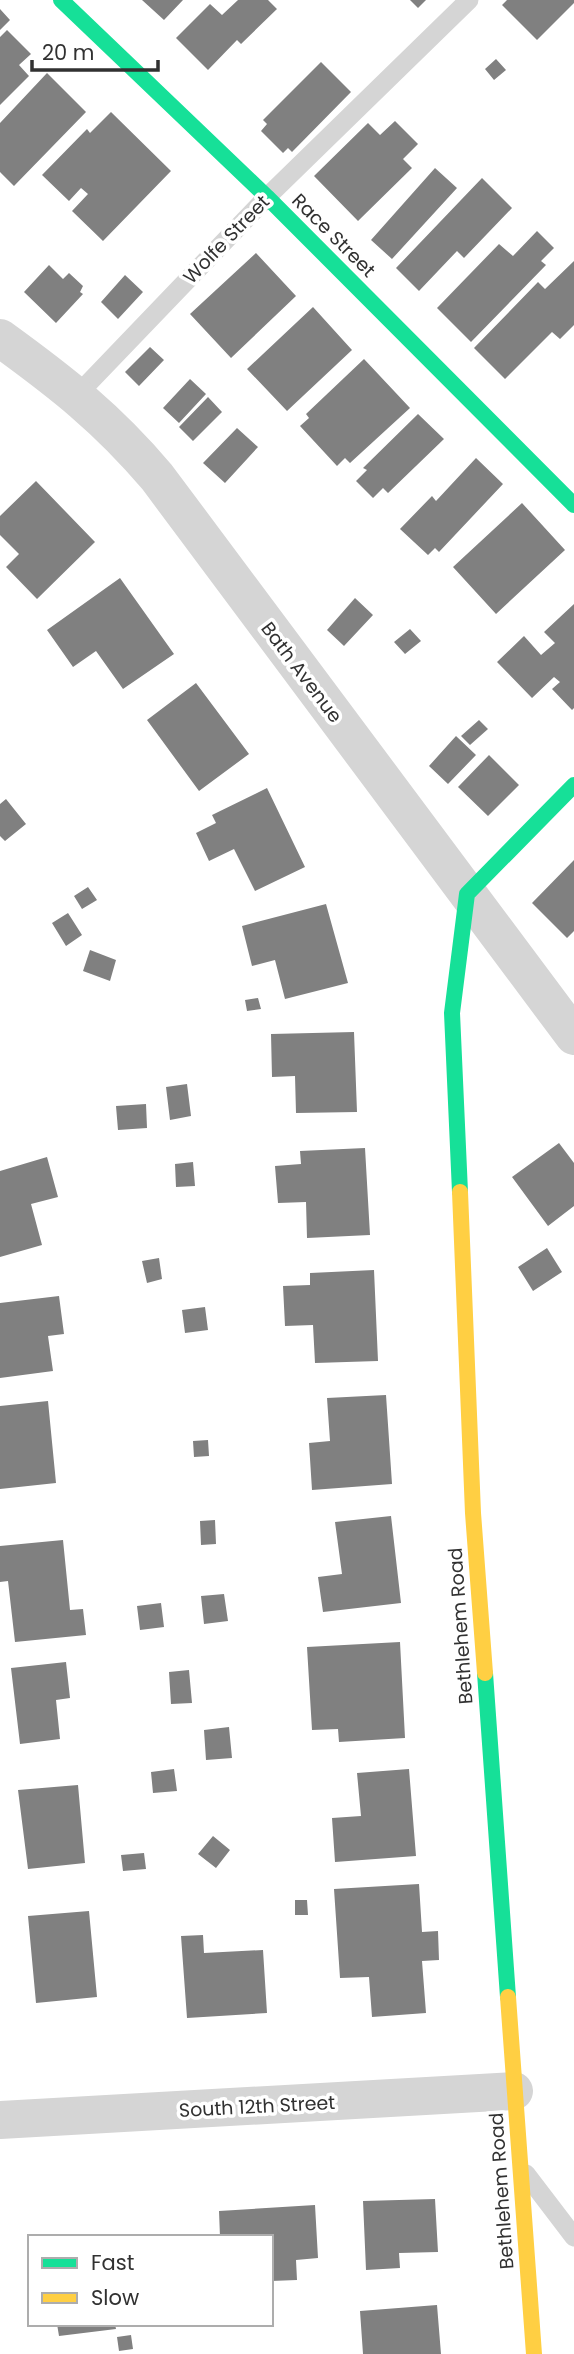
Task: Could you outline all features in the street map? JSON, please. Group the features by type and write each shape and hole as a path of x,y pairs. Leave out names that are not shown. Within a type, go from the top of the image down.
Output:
{"street":[{"name":"Race Street","path":"61,0 267,197 574,505"},
{"name":"Bath Avenue","path":"0,338 78,394 126,440 157,477 574,1036"},
{"path":"467,894 574,785"},
{"name":"Bethlehem Road","path":"467,894 452,1027 473,1513 534,2354"},
{"name":"South 12th Street","path":"0,2120 514,2091"}],"lane":[{"name":"Wolfe Street","path":"78,394 267,197 470,0"},
{"path":"519,2165 574,2237"}],"building":[{"path":"142,0 183,0 164,20"},
{"path":"238,0 268,0 277,9 241,44 237,40 208,70 176,38 210,4 222,15"},
{"path":"410,0 426,0 418,8"},
{"path":"507,0 574,0 574,3 537,40 502,5"},
{"path":"0,9 10,20 0,30"},
{"path":"7,30 31,54 19,65 29,76 0,105 0,37"},
{"path":"496,59 506,70 494,80 485,69"},
{"path":"321,62 351,92 292,152 288,148 283,153 261,131 267,124 263,120"},
{"path":"47,73 86,112 14,186 0,172 0,123"},
{"path":"111,112 171,171 103,241 72,211 88,194 81,188 69,201 42,175 87,129 90,133"},
{"path":"395,121 418,144 403,159 412,168 358,221 314,176 368,123 380,135"},
{"path":"435,168 457,188 392,259 371,240"},
{"path":"482,178 512,208 464,258 457,251 419,291 396,268"},
{"path":"537,231 554,248 541,261 546,265 471,342 437,308 499,244 513,256"},
{"path":"256,253 296,296 231,358 190,314"},
{"path":"574,261 574,325 560,339 552,332 505,379 474,348 538,282 545,289"},
{"path":"49,265 63,279 69,273 83,286 80,292 83,294 56,323 24,292"},
{"path":"125,275 143,292 118,319 101,302"},
{"path":"313,307 352,350 287,411 247,369"},
{"path":"150,347 164,360 139,386 125,372"},
{"path":"364,359 410,408 350,463 345,458 337,466 300,426 309,418 306,414"},
{"path":"190,379 206,394 179,423 163,408"},
{"path":"208,397 222,412 193,441 179,427"},
{"path":"418,414 444,439 388,493 383,488 373,498 356,481 367,470 363,468"},
{"path":"237,428 258,447 225,483 203,463"},
{"path":"476,458 503,484 439,552 435,548 428,555 400,529 432,496 436,501"},
{"path":"36,481 95,542 37,599 6,567 19,554 0,535 0,516"},
{"path":"522,503 565,550 496,614 453,567"},
{"path":"120,578 174,654 123,689 96,651 73,667 47,630"},
{"path":"355,598 373,615 344,646 327,630"},
{"path":"574,604 572,710 552,689 560,682 554,677 532,698 497,662 524,636 541,655 555,643 544,632"},
{"path":"410,629 421,641 405,654 394,642"},
{"path":"196,683 249,754 199,791 147,720"},
{"path":"479,720 488,729 470,745 461,736"},
{"path":"456,736 476,755 448,784 429,766"},
{"path":"489,755 519,785 488,816 458,787"},
{"path":"267,788 305,867 255,891 234,849 209,861 196,833 216,823 212,815"},
{"path":"6,799 26,824 5,841 0,836 0,804"},
{"path":"574,860 574,931 567,938 532,903"},
{"path":"88,887 97,900 82,909 74,896"},
{"path":"326,904 348,983 285,999 275,960 252,966 242,926"},
{"path":"68,913 82,935 66,946 52,923"},
{"path":"90,950 116,960 110,981 83,971"},
{"path":"258,998 261,1009 247,1011 245,1000"},
{"path":"354,1032 357,1112 296,1113 295,1076 272,1077 271,1034"},
{"path":"187,1084 191,1116 170,1120 166,1087"},
{"path":"146,1104 147,1128 118,1130 116,1106"},
{"path":"559,1143 574,1163 574,1206 548,1226 512,1177"},
{"path":"365,1148 370,1235 307,1238 306,1202 278,1203 275,1166 301,1164 300,1151"},
{"path":"47,1157 58,1197 31,1204 42,1245 0,1257 0,1171"},
{"path":"193,1162 195,1186 176,1187 175,1164"},
{"path":"547,1248 562,1272 533,1291 518,1267"},
{"path":"159,1258 162,1279 147,1283 142,1261"},
{"path":"374,1270 378,1361 315,1363 313,1325 285,1326 283,1286 310,1285 310,1273"},
{"path":"59,1296 64,1334 48,1336 53,1371 0,1378 0,1303"},
{"path":"205,1307 208,1330 185,1333 182,1310"},
{"path":"386,1395 392,1484 312,1490 309,1443 330,1441 327,1398"},
{"path":"48,1401 56,1483 0,1489 0,1406"},
{"path":"208,1440 209,1456 194,1457 193,1441"},
{"path":"391,1516 401,1603 323,1612 318,1577 342,1574 335,1522"},
{"path":"215,1520 216,1544 201,1545 200,1521"},
{"path":"63,1540 70,1610 83,1609 86,1635 15,1642 8,1581 0,1582 0,1546"},
{"path":"224,1594 228,1621 204,1624 201,1596"},
{"path":"161,1603 164,1627 140,1630 137,1606"},
{"path":"400,1642 405,1738 339,1742 338,1729 312,1730 307,1647"},
{"path":"66,1662 70,1698 56,1700 60,1739 20,1744 11,1668"},
{"path":"189,1670 192,1703 171,1704 169,1672"},
{"path":"229,1727 232,1758 206,1760 204,1730"},
{"path":"174,1769 177,1791 153,1793 151,1772"},
{"path":"409,1769 416,1856 335,1862 332,1818 361,1816 357,1773"},
{"path":"78,1785 85,1863 28,1869 18,1790"},
{"path":"213,1836 230,1850 216,1868 198,1854"},
{"path":"144,1853 146,1869 123,1871 121,1855"},
{"path":"419,1884 422,1932 438,1931 439,1960 422,1961 426,2013 372,2017 369,1977 340,1978 334,1889"},
{"path":"295,1900 307,1900 308,1915 295,1915"},
{"path":"89,1911 97,1997 36,2003 28,1916"},
{"path":"203,1935 204,1953 263,1950 267,2013 187,2018 181,1936"},
{"path":"435,2199 438,2252 399,2253 400,2268 366,2270 363,2201"},
{"path":"315,2205 318,2258 296,2260 297,2280 273,2281 273,2235 220,2235 219,2211"},
{"path":"437,2305 441,2354 363,2354 360,2311"},
{"path":"57,2326 115,2326 116,2329 59,2336"},
{"path":"131,2335 133,2349 119,2351 117,2337"}],"traffic: fast":[{"path":"61,0 267,197 574,505"},
{"path":"460,1192 452,1013 467,894 574,785"},
{"path":"485,1673 508,1997"}],"traffic: slow":[{"path":"460,1192 473,1513 485,1673"},
{"path":"508,1997 534,2354"}]}
